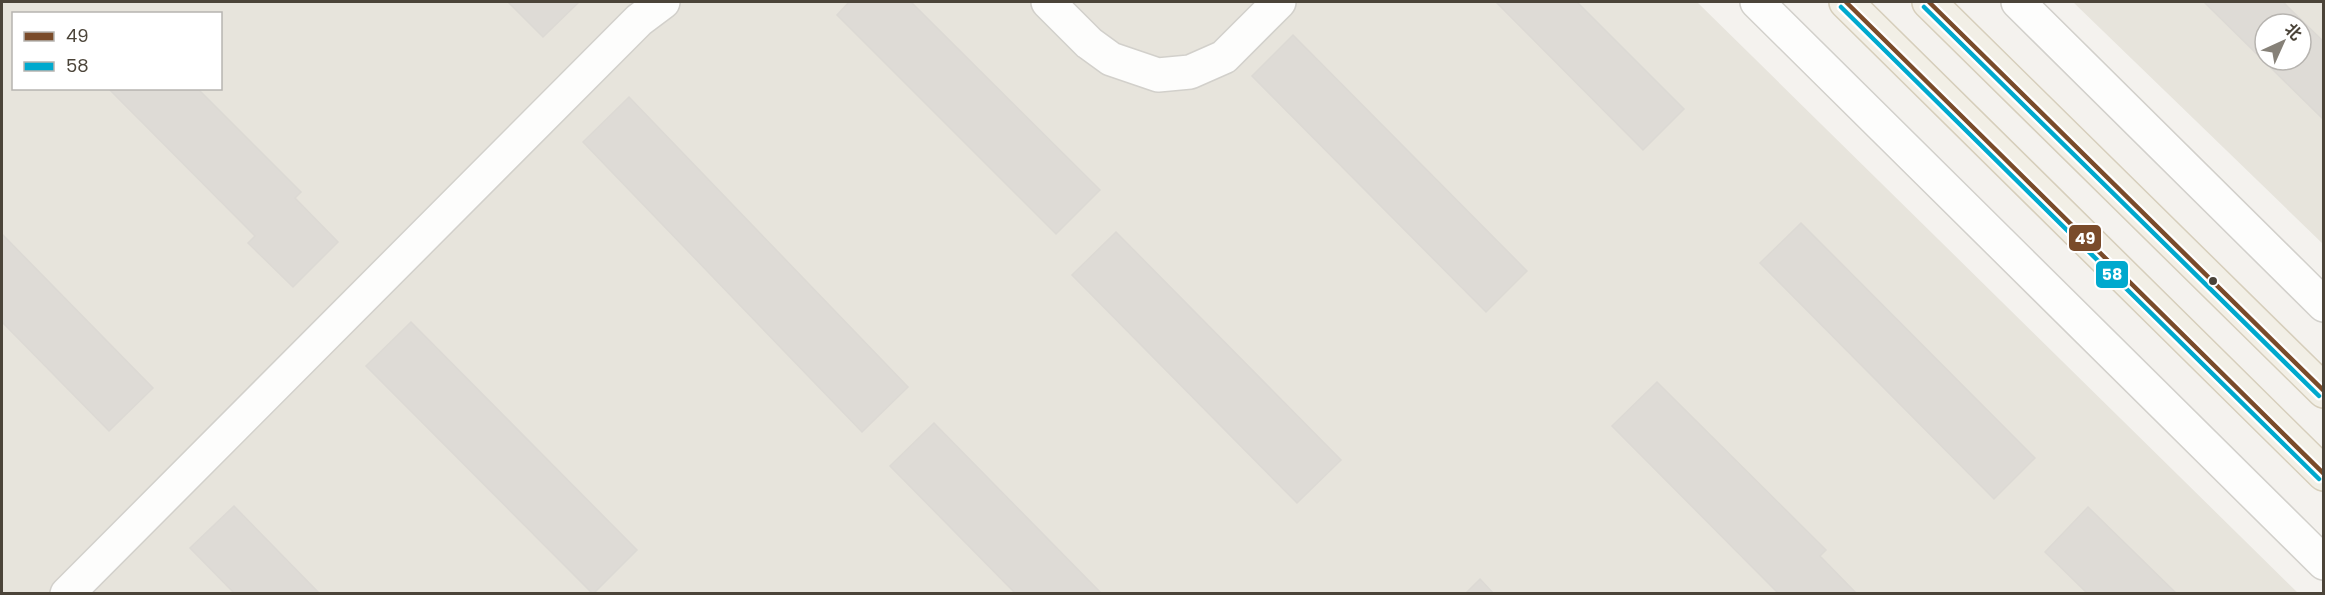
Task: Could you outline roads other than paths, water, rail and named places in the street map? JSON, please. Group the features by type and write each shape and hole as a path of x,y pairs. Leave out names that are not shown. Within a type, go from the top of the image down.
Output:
{"main road":[{"path":"1845,2 2324,474"},
{"path":"1929,2 2324,391"}],"street":[{"path":"67,594 639,20 663,2"},
{"path":"1048,2 1089,43 1111,59 1158,75 1190,72 1224,57 1279,2"},
{"path":"1757,2 2324,564"},
{"path":"2018,2 2324,305"}]}
